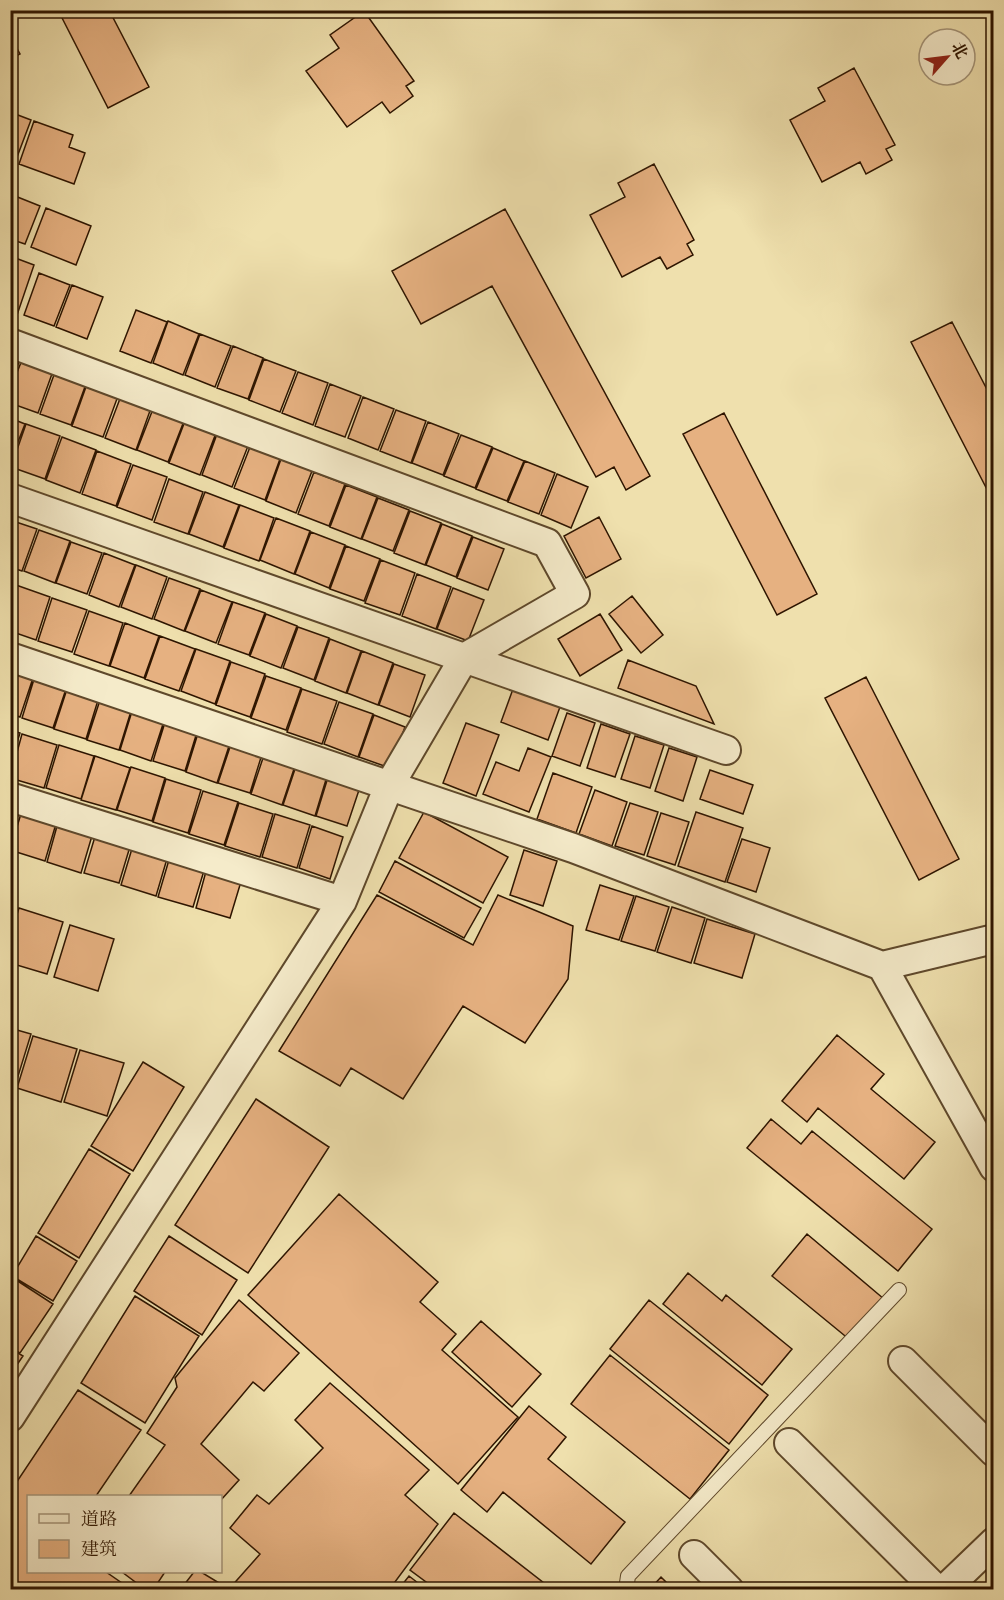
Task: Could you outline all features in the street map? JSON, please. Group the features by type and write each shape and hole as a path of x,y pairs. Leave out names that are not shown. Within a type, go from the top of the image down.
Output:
{"street":[{"path":"10,343 547,543 575,594 464,658 389,786 342,901 10,1417"},
{"path":"10,498 726,750"},
{"path":"10,657 573,848 882,966 993,939"},
{"path":"10,797 342,901"},
{"path":"882,966 993,1167"},
{"path":"903,1361 993,1452"},
{"path":"789,1443 937,1590"},
{"path":"944,1590 993,1542"},
{"path":"694,1555 729,1590"}],"lane":[{"path":"626,1590 628,1576 898,1290"}],"building":[{"path":"58,10 109,10 149,87 108,108"},
{"path":"364,11 414,81 406,86 413,96 390,113 382,102 347,127 306,71 339,48 330,35"},
{"path":"10,36 20,54 10,59"},
{"path":"854,68 895,145 886,149 892,160 866,174 860,162 822,182 790,120 825,101 818,88"},
{"path":"10,112 31,120 14,165 10,164"},
{"path":"34,121 73,135 69,147 85,153 74,184 19,164"},
{"path":"654,164 694,240 687,244 693,255 667,269 660,257 622,277 590,215 625,197 618,183"},
{"path":"10,194 40,206 25,244 10,239"},
{"path":"46,208 91,226 76,265 31,247"},
{"path":"505,209 650,476 626,490 614,467 596,477 492,286 421,324 392,271"},
{"path":"10,256 34,265 17,315 10,312"},
{"path":"39,273 70,285 54,326 24,315"},
{"path":"72,285 103,297 87,339 56,327"},
{"path":"136,310 167,322 151,363 120,351"},
{"path":"168,321 199,334 183,375 153,363"},
{"path":"952,322 994,403 994,503 911,342"},
{"path":"200,334 231,346 215,387 185,375"},
{"path":"233,346 263,358 248,399 217,388"},
{"path":"10,356 20,359 10,385"},
{"path":"264,359 296,371 280,412 249,400"},
{"path":"22,360 53,371 38,413 10,403 10,390"},
{"path":"55,372 86,384 71,425 40,414"},
{"path":"298,372 328,383 313,425 282,413"},
{"path":"87,384 118,396 103,437 72,426"},
{"path":"330,384 361,396 345,437 315,426"},
{"path":"121,396 151,408 136,450 105,438"},
{"path":"363,397 394,409 378,450 348,438"},
{"path":"153,409 184,421 168,462 137,450"},
{"path":"396,410 426,421 411,463 380,451"},
{"path":"724,413 817,594 777,615 683,434"},
{"path":"10,418 25,424 10,462"},
{"path":"185,421 216,433 200,475 169,463"},
{"path":"428,422 459,434 443,475 412,463"},
{"path":"26,424 60,436 45,479 11,467"},
{"path":"217,434 248,446 232,487 202,475"},
{"path":"461,435 492,447 475,488 444,476"},
{"path":"62,437 96,450 80,493 46,480"},
{"path":"250,447 280,459 265,500 234,488"},
{"path":"493,448 524,461 507,501 476,489"},
{"path":"97,451 131,464 116,506 82,494"},
{"path":"281,459 312,471 296,513 266,501"},
{"path":"525,461 555,473 539,514 508,502"},
{"path":"133,465 167,477 152,520 117,507"},
{"path":"314,472 345,484 329,526 298,514"},
{"path":"557,474 588,487 571,528 541,515"},
{"path":"169,479 203,492 188,534 154,522"},
{"path":"346,485 377,497 361,539 330,527"},
{"path":"205,492 239,505 223,547 189,534"},
{"path":"378,498 409,510 393,551 362,539"},
{"path":"240,505 274,518 259,561 224,548"},
{"path":"410,511 441,523 425,565 394,553"},
{"path":"599,517 621,559 586,578 564,536"},
{"path":"276,518 310,531 294,574 260,560"},
{"path":"10,520 37,529 22,571 10,567"},
{"path":"442,524 472,536 456,577 426,565"},
{"path":"39,530 70,541 55,583 24,571"},
{"path":"311,532 345,545 329,588 295,574"},
{"path":"473,537 504,549 488,590 457,578"},
{"path":"71,542 102,553 87,594 56,583"},
{"path":"346,546 380,559 364,601 330,589"},
{"path":"104,553 135,565 119,607 89,595"},
{"path":"381,560 415,573 400,615 365,603"},
{"path":"136,565 167,577 152,619 121,607"},
{"path":"417,574 451,587 436,629 402,616"},
{"path":"169,578 200,589 184,631 154,619"},
{"path":"16,585 50,597 36,640 10,631 10,602"},
{"path":"453,588 484,600 468,641 437,629"},
{"path":"201,590 232,602 216,643 185,631"},
{"path":"632,596 663,635 641,653 609,614"},
{"path":"52,598 87,610 72,652 38,641"},
{"path":"233,602 265,613 249,655 218,644"},
{"path":"89,611 123,623 109,666 74,654"},
{"path":"266,614 297,626 281,668 250,656"},
{"path":"600,614 622,650 580,676 558,639"},
{"path":"125,623 159,636 144,678 110,666"},
{"path":"298,627 329,638 314,680 283,668"},
{"path":"160,636 195,649 179,691 145,679"},
{"path":"330,639 361,651 346,693 315,681"},
{"path":"196,649 230,661 215,704 181,691"},
{"path":"362,651 393,663 378,705 347,693"},
{"path":"628,660 696,686 714,724 618,688"},
{"path":"231,662 265,674 250,717 216,705"},
{"path":"394,664 425,675 410,717 379,705"},
{"path":"10,668 34,675 20,717 10,714"},
{"path":"35,676 67,686 53,728 22,718"},
{"path":"266,676 301,688 286,730 251,718"},
{"path":"866,677 959,859 919,880 825,698"},
{"path":"68,686 99,697 86,739 54,729"},
{"path":"302,689 337,701 322,744 287,732"},
{"path":"513,689 560,707 548,740 501,722"},
{"path":"101,697 132,708 119,750 87,740"},
{"path":"339,702 373,714 358,757 324,744"},
{"path":"133,708 165,718 151,761 120,750"},
{"path":"567,713 595,723 580,766 552,756"},
{"path":"374,715 405,727 390,768 359,757"},
{"path":"166,719 198,729 185,771 153,761"},
{"path":"466,723 499,735 476,796 443,783"},
{"path":"601,724 630,734 615,777 587,768"},
{"path":"10,730 20,733 10,765"},
{"path":"199,730 231,740 217,783 186,772"},
{"path":"22,734 57,745 44,788 10,778"},
{"path":"635,736 664,745 650,788 621,779"},
{"path":"232,741 263,751 250,793 218,783"},
{"path":"59,745 94,756 81,799 46,788"},
{"path":"528,748 551,757 529,812 483,794 496,762 519,771"},
{"path":"669,748 697,757 683,801 655,791"},
{"path":"265,752 296,763 282,805 251,794"},
{"path":"95,756 130,768 116,810 81,800"},
{"path":"297,763 328,773 315,816 283,805"},
{"path":"131,767 165,778 152,821 117,810"},
{"path":"710,770 753,785 743,814 700,799"},
{"path":"553,773 592,787 576,833 537,819"},
{"path":"329,774 361,784 347,826 316,816"},
{"path":"166,779 201,790 188,833 153,822"},
{"path":"595,790 627,802 612,846 579,834"},
{"path":"203,791 238,802 224,845 189,834"},
{"path":"10,802 21,805 10,839"},
{"path":"239,803 273,814 260,857 225,846"},
{"path":"630,803 658,812 644,855 615,846"},
{"path":"23,807 58,817 45,861 10,850"},
{"path":"424,812 508,857 483,903 399,858"},
{"path":"696,812 743,828 725,882 678,866"},
{"path":"661,813 689,822 675,865 647,856"},
{"path":"275,814 310,825 297,868 262,857"},
{"path":"59,819 94,829 81,873 47,862"},
{"path":"312,826 343,837 330,879 299,868"},
{"path":"97,830 132,840 119,883 84,873"},
{"path":"742,839 770,848 756,892 727,882"},
{"path":"134,842 169,852 156,896 121,885"},
{"path":"524,850 557,861 543,906 510,895"},
{"path":"171,853 206,864 193,907 158,897"},
{"path":"395,861 481,908 464,938 379,892"},
{"path":"208,864 243,875 230,918 196,908"},
{"path":"600,885 634,896 619,940 586,930"},
{"path":"377,895 473,945 498,895 573,926 568,979 525,1043 463,1006 403,1099 351,1068 340,1086 279,1051"},
{"path":"636,896 669,907 655,951 621,941"},
{"path":"672,907 705,918 691,963 657,952"},
{"path":"19,908 63,922 47,974 10,963 10,937"},
{"path":"707,919 755,934 742,978 694,963"},
{"path":"70,925 114,939 98,991 54,977"},
{"path":"10,1028 31,1034 15,1086 10,1085"},
{"path":"837,1035 884,1074 871,1089 935,1142 904,1179 818,1108 807,1122 782,1101"},
{"path":"33,1036 77,1049 61,1102 17,1088"},
{"path":"80,1050 124,1063 107,1116 64,1102"},
{"path":"143,1062 184,1087 133,1171 91,1146"},
{"path":"256,1099 329,1147 248,1273 175,1225"},
{"path":"771,1119 801,1144 812,1131 932,1229 898,1271 747,1148"},
{"path":"89,1149 130,1174 79,1258 38,1233"},
{"path":"339,1194 438,1282 420,1302 456,1334 442,1350 518,1417 458,1484 248,1295"},
{"path":"807,1234 884,1299 850,1340 772,1276"},
{"path":"36,1236 77,1261 53,1301 12,1276"},
{"path":"169,1236 237,1280 202,1335 134,1291"},
{"path":"688,1273 722,1301 726,1295 792,1349 762,1385 663,1304"},
{"path":"10,1276 53,1304 20,1353 10,1346"},
{"path":"135,1296 199,1336 145,1423 81,1383"},
{"path":"239,1300 299,1353 264,1391 253,1382 201,1444 239,1480 222,1499 222,1495 130,1495 165,1445 147,1433 177,1387 175,1378"},
{"path":"649,1300 768,1395 729,1444 610,1349"},
{"path":"481,1321 541,1374 512,1407 452,1352"},
{"path":"10,1348 23,1356 10,1375"},
{"path":"610,1355 729,1450 690,1499 571,1404"},
{"path":"330,1383 429,1470 405,1495 438,1524 389,1590 180,1590 193,1573 203,1573 229,1589 260,1554 230,1528 257,1495 269,1504 323,1448 295,1420"},
{"path":"78,1390 141,1430 97,1495 27,1495 27,1573 107,1573 132,1590 30,1590 10,1576 10,1492"},
{"path":"529,1406 566,1437 548,1459 625,1522 591,1564 503,1492 487,1512 461,1490"},
{"path":"454,1513 553,1590 437,1590 410,1570"},
{"path":"123,1573 164,1573 153,1590 146,1590"},
{"path":"409,1576 427,1590 398,1590"},
{"path":"661,1577 674,1590 649,1590"}]}
